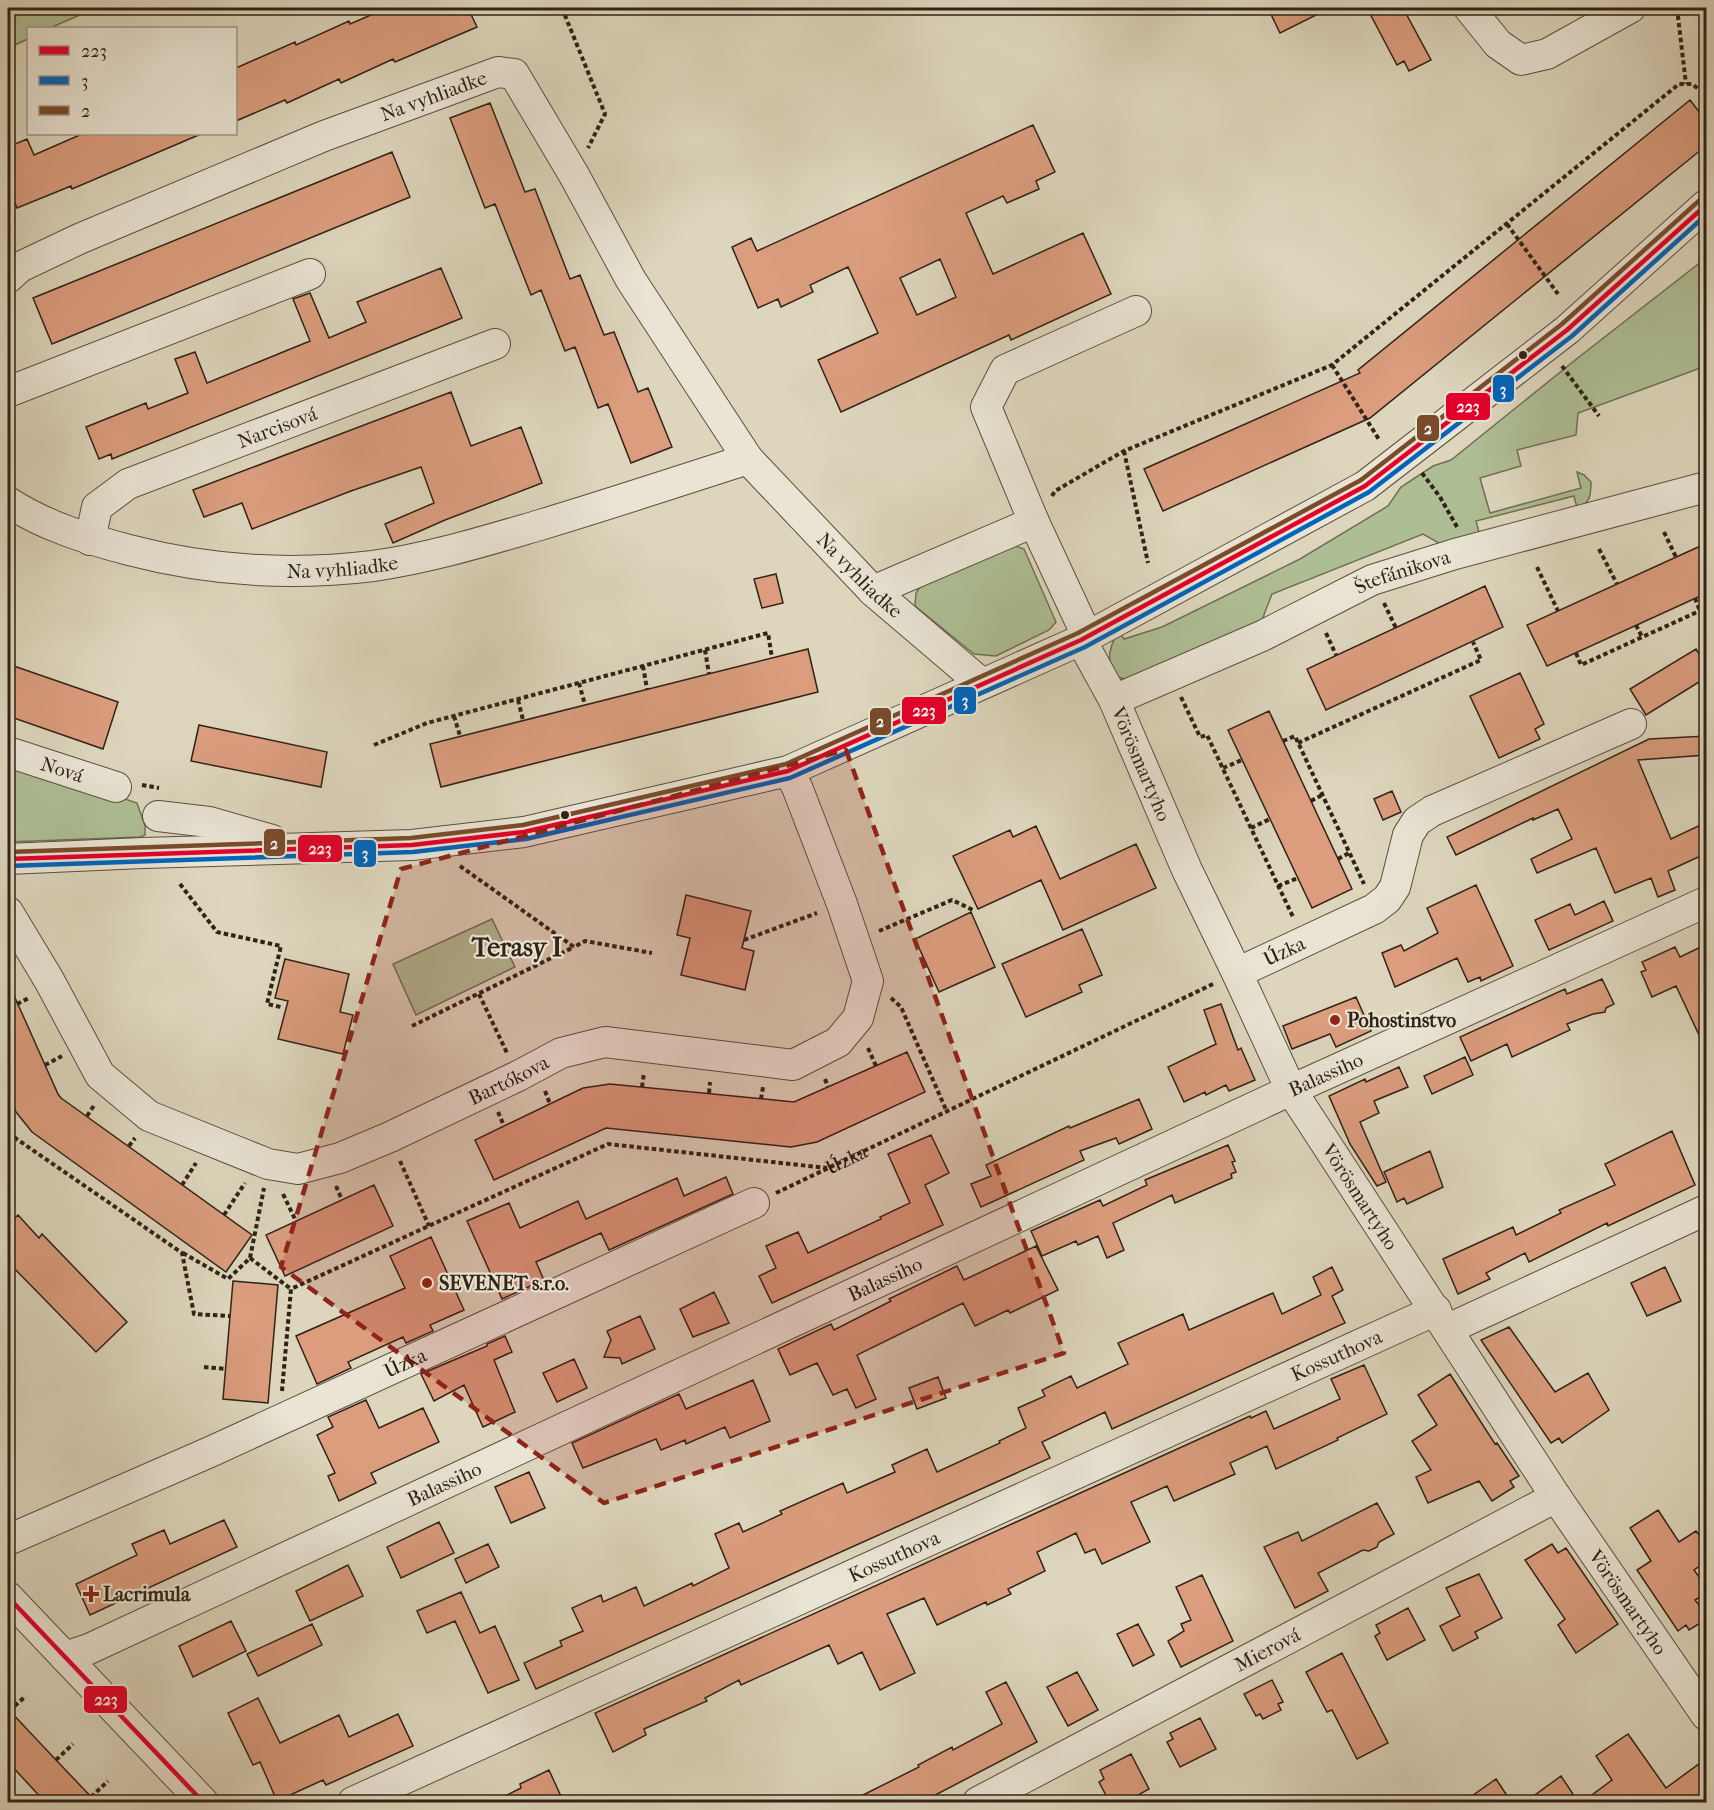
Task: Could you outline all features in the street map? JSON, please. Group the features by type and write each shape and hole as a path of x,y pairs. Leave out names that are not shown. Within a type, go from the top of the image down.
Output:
{"street":[{"path":"1469,8 1498,44 1521,60 1547,54 1630,8"},
{"name":"Na vyhliadke","path":"8,278 20,267 79,239 324,136 498,72 514,74 574,175 631,280 748,459 873,591 981,683"},
{"path":"8,860 143,853 412,845 524,832 788,771 1084,638 1365,486 1568,330 1707,205"},
{"path":"8,392 310,274"},
{"name":"Vörösmartyho","path":"1136,311 1005,370 986,407 1084,638 1114,700 1187,870 1291,1090 1556,1497 1707,1715"},
{"name":"Narcisová","path":"90,540 97,507 128,484 495,344"},
{"name":"Na vyhliadke","path":"8,502 27,515 90,540 158,558 222,567 292,571 373,566 476,544 639,495 748,459"},
{"name":"Štefánikova","path":"1114,700 1262,636 1372,580 1455,554 1707,487"},
{"path":"873,591 1034,522"},
{"name":"Úzka","path":"1237,973 1374,909 1387,899 1395,887 1408,835 1416,821 1631,724"},
{"name":"Nová","path":"8,752 116,787"},
{"path":"788,771 797,787 842,904 868,981"},
{"path":"158,816 209,822 304,849"},
{"name":"Balassiho","path":"65,1657 100,1644 1291,1090 1707,902"},
{"name":"Bartókova","path":"8,912 49,980 100,1075 149,1116 265,1176 340,1158 390,1137 561,1053 605,1042 793,1065 838,1042 858,1018 868,981"},
{"name":"Úzka","path":"8,1540 210,1452 754,1203"},
{"name":"Kossuthova","path":"353,1803 1442,1319 1707,1210"},
{"name":"Mierová","path":"978,1803 1556,1497"},
{"path":"8,1597 203,1803"}],"path":[{"path":"562,8 605,114 574,175"},
{"path":"1679,8 1678,17 1686,84"},
{"path":"1034,522 1055,491 1124,451 1332,365 1679,84 1692,84 1707,95"},
{"path":"1507,224 1558,294"},
{"path":"1560,363 1599,416"},
{"path":"1332,365 1395,463"},
{"path":"1124,451 1149,563"},
{"path":"1427,480 1440,497"},
{"path":"1664,532 1676,557"},
{"path":"1599,549 1617,584"},
{"path":"1537,567 1558,611"},
{"path":"1695,598 1700,611"},
{"path":"1576,653 1581,665 1707,608"},
{"path":"1636,625 1642,637"},
{"path":"374,745 427,723 768,633 772,658"},
{"path":"1298,742 1481,660 1473,642"},
{"path":"705,650 710,674"},
{"path":"643,666 648,689"},
{"path":"579,683 585,705"},
{"path":"1177,689 1200,737 1207,735 1305,942"},
{"path":"518,699 523,720"},
{"path":"454,716 460,736"},
{"path":"1283,741 1295,736 1364,885"},
{"path":"1223,768 1242,760"},
{"path":"1311,801 1322,795"},
{"path":"1251,828 1270,819"},
{"path":"1338,859 1349,854"},
{"path":"458,864 574,947"},
{"path":"1278,886 1298,878"},
{"path":"180,884 218,932 281,946 267,1004 281,1007"},
{"path":"870,934 952,900 975,911"},
{"path":"744,940 842,904"},
{"path":"412,1026 585,941 652,953"},
{"name":"Úzka","path":"754,1203 1237,973"},
{"path":"868,981 901,1007 947,1112"},
{"path":"479,994 518,1076"},
{"path":"867,1046 876,1066"},
{"path":"8,1133 182,1252 228,1279 250,1258 265,1176"},
{"path":"390,1137 429,1226"},
{"path":"291,1289 608,1144 827,1168"},
{"path":"182,1185 198,1161"},
{"path":"224,1215 265,1176"},
{"path":"265,1176 296,1221"},
{"path":"182,1252 194,1314 230,1316"},
{"path":"250,1258 291,1289"},
{"path":"280,1419 291,1289"},
{"path":"204,1367 226,1369"},
{"path":"9,1711 26,1695"},
{"path":"56,1760 73,1744"},
{"path":"92,1797 108,1781"}],"highlighted area":[{"path":"846,750 1064,1353 604,1503 281,1267 401,869"}],"green space":[{"path":"8,8 96,8 52,27 27,27 27,39 8,48"},
{"path":"1706,258 1706,366 1578,413 1576,435 1517,450 1521,466 1480,478 1490,513 1581,488 1577,472 1591,482 1590,495 1585,504 1577,508 1574,496 1476,521 1480,536 1446,547 1423,534 1272,594 1262,620 1128,680 1118,677 1110,670 1110,650 1119,632 1124,639 1162,627 1300,559 1388,506 1401,487 1433,466 1451,460"},
{"path":"1009,544 1024,549 1056,622 1049,630 996,656 974,654 915,606 916,593 925,579"},
{"path":"8,759 137,803 145,826 145,835 8,842"},
{"path":"492,919 515,967 416,1015 393,964"}],"building":[{"path":"387,8 468,8 477,27 395,62 393,59 341,83 339,79 287,103 285,100 237,121 237,68 295,42 296,45 349,21 350,24"},
{"path":"1268,8 1330,8 1280,33"},
{"path":"1367,8 1403,8 1431,60 1409,71 1404,61 1397,65"},
{"path":"1690,100 1707,122 1707,145 1370,418 1163,511 1144,469 1360,373 1358,370"},
{"path":"490,103 525,192 535,189 570,279 580,275 604,335 614,332 638,392 648,388 672,447 631,463 608,404 598,408 575,347 565,351 541,290 531,295 495,204 485,208 450,118"},
{"path":"1033,125 1055,172 1036,181 1039,189 1007,203 1003,196 966,213 993,274 1083,233 1111,294 1011,340 1009,335 841,412 818,360 878,333 848,267 810,285 813,292 781,307 778,299 758,308 732,247 751,238 757,251","holes":["940,259 956,297 917,315 900,278"]},
{"path":"80,135 199,135 72,189 71,186 17,208 8,185 8,147 27,139 34,155"},
{"path":"392,152 410,197 52,344 33,298"},
{"path":"441,268 462,318 112,459 111,454 99,459 86,427 146,403 148,409 188,393 175,359 195,352 207,383 310,341 293,299 310,293 329,338 366,322 357,302"},
{"path":"451,392 471,446 521,427 542,483 445,520 393,543 385,524 434,503 421,467 252,529 242,503 204,517 193,490"},
{"path":"1707,543 1707,593 1547,666 1527,625"},
{"path":"776,574 783,603 762,608 754,579"},
{"path":"1485,586 1503,627 1326,710 1307,669"},
{"path":"808,649 818,692 441,787 430,744"},
{"path":"1696,649 1707,667 1707,677 1646,715 1630,689"},
{"path":"8,664 118,702 103,749 8,716"},
{"path":"1520,673 1544,724 1535,729 1540,739 1499,758 1470,696"},
{"path":"1269,711 1352,889 1312,908 1228,730"},
{"path":"199,725 327,752 321,787 191,761"},
{"path":"1707,736 1707,755 1638,760 1671,839 1707,822 1707,853 1668,871 1675,890 1658,897 1651,878 1615,893 1596,848 1537,873 1531,859 1572,839 1558,809 1533,820 1533,818 1456,855 1447,837 1649,739"},
{"path":"1392,791 1401,812 1383,820 1374,799"},
{"path":"1036,826 1060,879 1136,844 1156,888 1063,930 1041,880 978,909 953,856 1010,830 1013,837"},
{"path":"1476,885 1513,966 1481,981 1480,977 1468,982 1457,958 1395,987 1382,953 1401,945 1404,951 1438,933 1427,908"},
{"path":"686,895 751,911 742,948 754,951 745,990 681,975 690,938 677,935"},
{"path":"1604,901 1613,921 1549,950 1535,920 1570,904 1575,915"},
{"path":"971,912 995,967 939,992 915,939"},
{"path":"1082,929 1102,975 1079,985 1082,992 1026,1017 1002,964"},
{"path":"1707,944 1707,1052 1676,986 1652,997 1641,972 1646,970 1642,962 1675,947 1680,957"},
{"path":"285,959 349,974 340,1012 353,1015 343,1054 278,1039 288,1001 275,998"},
{"path":"1602,979 1614,1004 1606,1008 1605,1012 1567,1024 1570,1030 1512,1057 1507,1044 1471,1061 1460,1037 1565,989 1567,994"},
{"path":"8,982 61,1098 252,1235 226,1272 32,1132 16,1112 8,1092"},
{"path":"1356,997 1371,1031 1336,1047 1330,1034 1292,1049 1283,1026"},
{"path":"1221,1004 1238,1050 1241,1048 1255,1080 1229,1091 1226,1085 1184,1102 1168,1067 1216,1044 1204,1010"},
{"path":"907,1052 925,1092 817,1142 791,1147 606,1128 494,1180 475,1140 583,1088 610,1084 794,1102"},
{"path":"1465,1057 1473,1075 1432,1094 1424,1076"},
{"path":"1399,1067 1408,1087 1374,1101 1379,1113 1360,1122 1386,1182 1377,1186 1350,1144 1329,1096 1365,1079 1366,1082"},
{"path":"1139,1099 1152,1129 1119,1144 1116,1138 1080,1151 1084,1160 981,1207 971,1184 991,1176 986,1165 1069,1126 1070,1128"},
{"path":"1672,1131 1695,1185 1608,1226 1607,1223 1529,1262 1525,1253 1486,1273 1490,1279 1458,1294 1443,1259 1513,1227 1516,1235 1561,1213 1559,1210 1615,1185 1605,1164"},
{"path":"931,1135 949,1173 925,1185 943,1225 772,1303 759,1276 776,1268 766,1246 798,1232 808,1253 910,1203 888,1154"},
{"path":"1228,1145 1235,1161 1232,1162 1236,1172 1231,1174 1232,1178 1175,1203 1172,1195 1113,1223 1124,1250 1107,1258 1098,1236 1078,1245 1076,1241 1042,1256 1031,1231 1100,1200 1103,1206 1147,1185 1145,1180"},
{"path":"1430,1151 1443,1187 1407,1204 1404,1198 1397,1202 1384,1172"},
{"path":"726,1177 733,1194 609,1250 601,1233 536,1262 544,1280 502,1299 467,1221 509,1203 520,1228 578,1201 586,1219 677,1178 684,1196"},
{"path":"374,1185 393,1226 285,1276 266,1235"},
{"path":"18,1215 39,1238 42,1234 127,1322 96,1352 8,1262 8,1224"},
{"path":"431,1237 464,1310 430,1325 433,1331 406,1343 403,1337 348,1362 351,1368 317,1384 296,1336 405,1288 390,1256"},
{"path":"1036,1246 1058,1290 1010,1313 1008,1310 975,1326 963,1303 857,1355 876,1399 856,1408 847,1389 833,1395 817,1363 790,1375 778,1349 831,1324 834,1330 891,1301 889,1299 957,1266 964,1280"},
{"path":"1332,1267 1343,1290 1332,1296 1345,1323 1112,1429 1105,1412 1042,1442 1050,1458 536,1689 524,1663 562,1646 560,1641 583,1631 572,1608 601,1595 603,1602 636,1587 644,1606 692,1583 693,1586 729,1568 715,1534 739,1523 743,1532 782,1514 780,1511 843,1483 847,1493 895,1472 892,1465 927,1449 937,1472 1000,1443 999,1441 1026,1428 1018,1408 1045,1396 1042,1390 1071,1376 1077,1388 1128,1364 1118,1343 1183,1314 1189,1330 1273,1293 1282,1314 1321,1295 1313,1277"},
{"path":"1665,1267 1681,1301 1647,1316 1631,1283"},
{"path":"233,1281 278,1285 268,1403 223,1399"},
{"path":"714,1292 729,1323 693,1337 680,1309"},
{"path":"640,1316 655,1349 622,1364 620,1358 604,1357 611,1340 607,1331"},
{"path":"1509,1327 1555,1392 1588,1373 1609,1410 1562,1443 1559,1438 1551,1443 1481,1340"},
{"path":"505,1336 512,1352 494,1360 515,1412 483,1427 464,1385 434,1401 421,1374"},
{"path":"574,1359 587,1388 557,1402 543,1373"},
{"path":"1364,1365 1387,1414 1276,1469 1267,1446 1230,1463 1235,1474 1174,1501 1167,1486 1131,1502 1150,1542 1102,1564 1095,1549 1085,1553 1076,1533 1037,1552 1045,1571 1008,1589 1011,1594 987,1605 986,1602 937,1625 924,1598 887,1614 915,1673 880,1690 862,1652 838,1664 829,1645 741,1685 739,1680 705,1698 707,1701 644,1729 646,1735 613,1752 595,1713 1250,1416 1251,1418 1266,1411 1274,1429 1340,1399 1331,1379"},
{"path":"1450,1374 1495,1444 1497,1443 1519,1476 1510,1481 1514,1487 1492,1501 1479,1481 1428,1503 1416,1477 1431,1470 1412,1441 1437,1425 1418,1395"},
{"path":"938,1377 946,1398 917,1409 909,1388"},
{"path":"753,1380 770,1421 730,1438 725,1427 686,1444 685,1440 661,1450 656,1439 583,1468 572,1443 679,1394 686,1409"},
{"path":"366,1400 379,1428 423,1408 439,1442 371,1473 376,1483 339,1501 328,1476 335,1473 317,1435 333,1427 328,1417"},
{"path":"529,1472 545,1508 511,1523 495,1487"},
{"path":"1377,1503 1394,1534 1379,1542 1377,1547 1369,1551 1363,1550 1318,1573 1328,1591 1295,1608 1264,1547 1298,1532 1302,1541"},
{"path":"1658,1510 1679,1542 1696,1531 1707,1545 1707,1561 1694,1570 1707,1588 1707,1593 1695,1600 1707,1615 1707,1619 1689,1630 1686,1625 1678,1631 1637,1570 1651,1561 1630,1528"},
{"path":"224,1520 237,1547 90,1615 76,1584 137,1555 132,1544 164,1530 170,1544"},
{"path":"439,1522 454,1553 401,1578 387,1547"},
{"path":"488,1544 499,1567 466,1583 455,1559"},
{"path":"1552,1544 1558,1553 1566,1548 1618,1624 1576,1653 1558,1625 1565,1619 1525,1560"},
{"path":"348,1565 363,1596 310,1621 296,1591"},
{"path":"1479,1574 1502,1618 1475,1632 1478,1638 1453,1651 1440,1626 1460,1616 1446,1588"},
{"path":"1202,1575 1233,1641 1181,1667 1168,1641 1184,1631 1181,1624 1191,1620 1176,1587"},
{"path":"461,1592 480,1633 495,1626 519,1680 488,1693 455,1621 427,1633 417,1611"},
{"path":"1408,1608 1425,1640 1387,1660 1375,1636 1380,1633 1376,1625"},
{"path":"231,1621 246,1651 193,1677 179,1646"},
{"path":"312,1624 322,1645 258,1676 247,1654"},
{"path":"1138,1624 1154,1655 1133,1666 1117,1634"},
{"path":"1342,1653 1388,1743 1357,1759 1332,1710 1327,1712 1306,1672"},
{"path":"1077,1672 1098,1710 1068,1726 1047,1687"},
{"path":"1272,1680 1283,1702 1278,1704 1281,1710 1263,1719 1260,1714 1256,1716 1244,1694"},
{"path":"1006,1682 1037,1742 920,1803 847,1803 919,1767 918,1765 952,1747 953,1750 1002,1724 986,1692"},
{"path":"258,1698 280,1743 339,1715 349,1737 398,1714 413,1746 326,1785 323,1780 277,1801 260,1762 253,1765 228,1713"},
{"path":"8,1709 97,1803 46,1803 8,1762"},
{"path":"1200,1718 1216,1749 1180,1767 1167,1742 1173,1739 1170,1733"},
{"path":"1628,1734 1666,1788 1707,1758 1707,1791 1689,1803 1581,1803 1612,1780 1596,1756"},
{"path":"1131,1754 1149,1789 1124,1803 1110,1803 1099,1782 1104,1779 1100,1770"},
{"path":"549,1770 564,1803 491,1803 521,1788 520,1784"},
{"path":"1561,1776 1573,1794 1561,1803 1524,1803"},
{"path":"1496,1779 1512,1803 1462,1803"}],"transit line":[{"name":"2","path":"8,852 411,838 523,825 786,764 1078,633 1361,480 1562,324 1701,199"},
{"name":"223","path":"8,859 412,845 524,832 788,771 1081,640 1365,486 1567,330 1706,205"},
{"name":"3","path":"8,866 413,852 526,839 790,778 1085,647 1369,492 1572,336 1706,215"},
{"name":"223","path":"8,1597 203,1802"}],"place":[{"name":"Pohostinstvo","path":"1335,1020"},
{"name":"SEVENET s.r.o.","path":"427,1283"},
{"name":"Lacrimula","path":"91,1594"}],"district":[{"name":"Terasy I","path":"517,947"}]}
